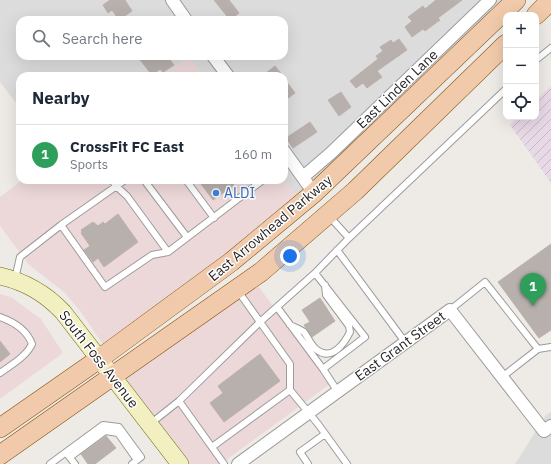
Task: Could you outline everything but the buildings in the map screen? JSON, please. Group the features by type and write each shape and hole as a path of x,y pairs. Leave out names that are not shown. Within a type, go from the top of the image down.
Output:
{"main road":[{"name":"East Arrowhead Parkway","path":"0,428 99,359 231,262 314,193 516,0"},
{"path":"539,12 551,0"},
{"name":"East Arrowhead Parkway","path":"0,455 261,272 355,191 503,47"}],"street":[{"path":"172,0 183,16"},
{"name":"East Linden Lane","path":"303,177 331,153 490,0"},
{"path":"216,60 225,72"},
{"path":"288,160 303,177 314,193"},
{"name":"South Foss Avenue","path":"7,278 33,287 53,302 63,312 180,464"},
{"name":"East Grant Street","path":"238,464 450,310 544,431 551,426"}],"lane":[{"path":"539,58 551,48"},
{"path":"150,424 179,401 260,322 315,273 349,238 503,92"},
{"path":"7,278 20,257 119,184"},
{"path":"147,184 187,237"},
{"path":"189,184 214,218"},
{"path":"62,225 104,287 152,255 168,252 258,184"},
{"path":"116,186 126,196 168,252"},
{"path":"328,214 349,238"},
{"path":"337,250 405,342"},
{"path":"315,273 365,337 323,369"},
{"path":"450,310 485,282 538,348"},
{"path":"290,325 303,331 316,350 326,353 338,350 345,343 350,332 349,326 326,295 325,285"},
{"path":"237,290 290,364 290,390 347,464"},
{"path":"276,307 323,369 338,392"},
{"path":"0,318 12,322 21,329 29,337 32,344 30,349 21,358 0,373"},
{"path":"502,377 538,348 551,347"},
{"path":"212,447 290,390"},
{"path":"179,401 224,464"},
{"path":"50,464 68,454 103,426 119,427 141,457 135,462"},
{"path":"308,464 300,452 325,434"},
{"path":"68,454 75,464"}],"shaded area":[{"path":"0,0 505,0 300,200 287,184 288,72 200,72 191,60 288,60 288,16 16,16 16,60 185,60 168,72 16,72 16,103 0,82"},
{"path":"185,60 191,60 200,72 168,72"},
{"path":"551,86 551,183 510,125 515,120 539,120 539,97"},
{"path":"17,184 287,184 300,200 104,346 81,312 64,292 29,265 0,226 0,197"},
{"path":"248,272 330,384 221,464 187,464 117,368"},
{"path":"0,294 11,297 41,319 63,353 0,399"},
{"path":"551,412 551,464 515,464 546,415"}],"place":[{"name":"ALDI","path":"216,193"},
{"name":"CrossFit FC East","path":"533,306"}]}
